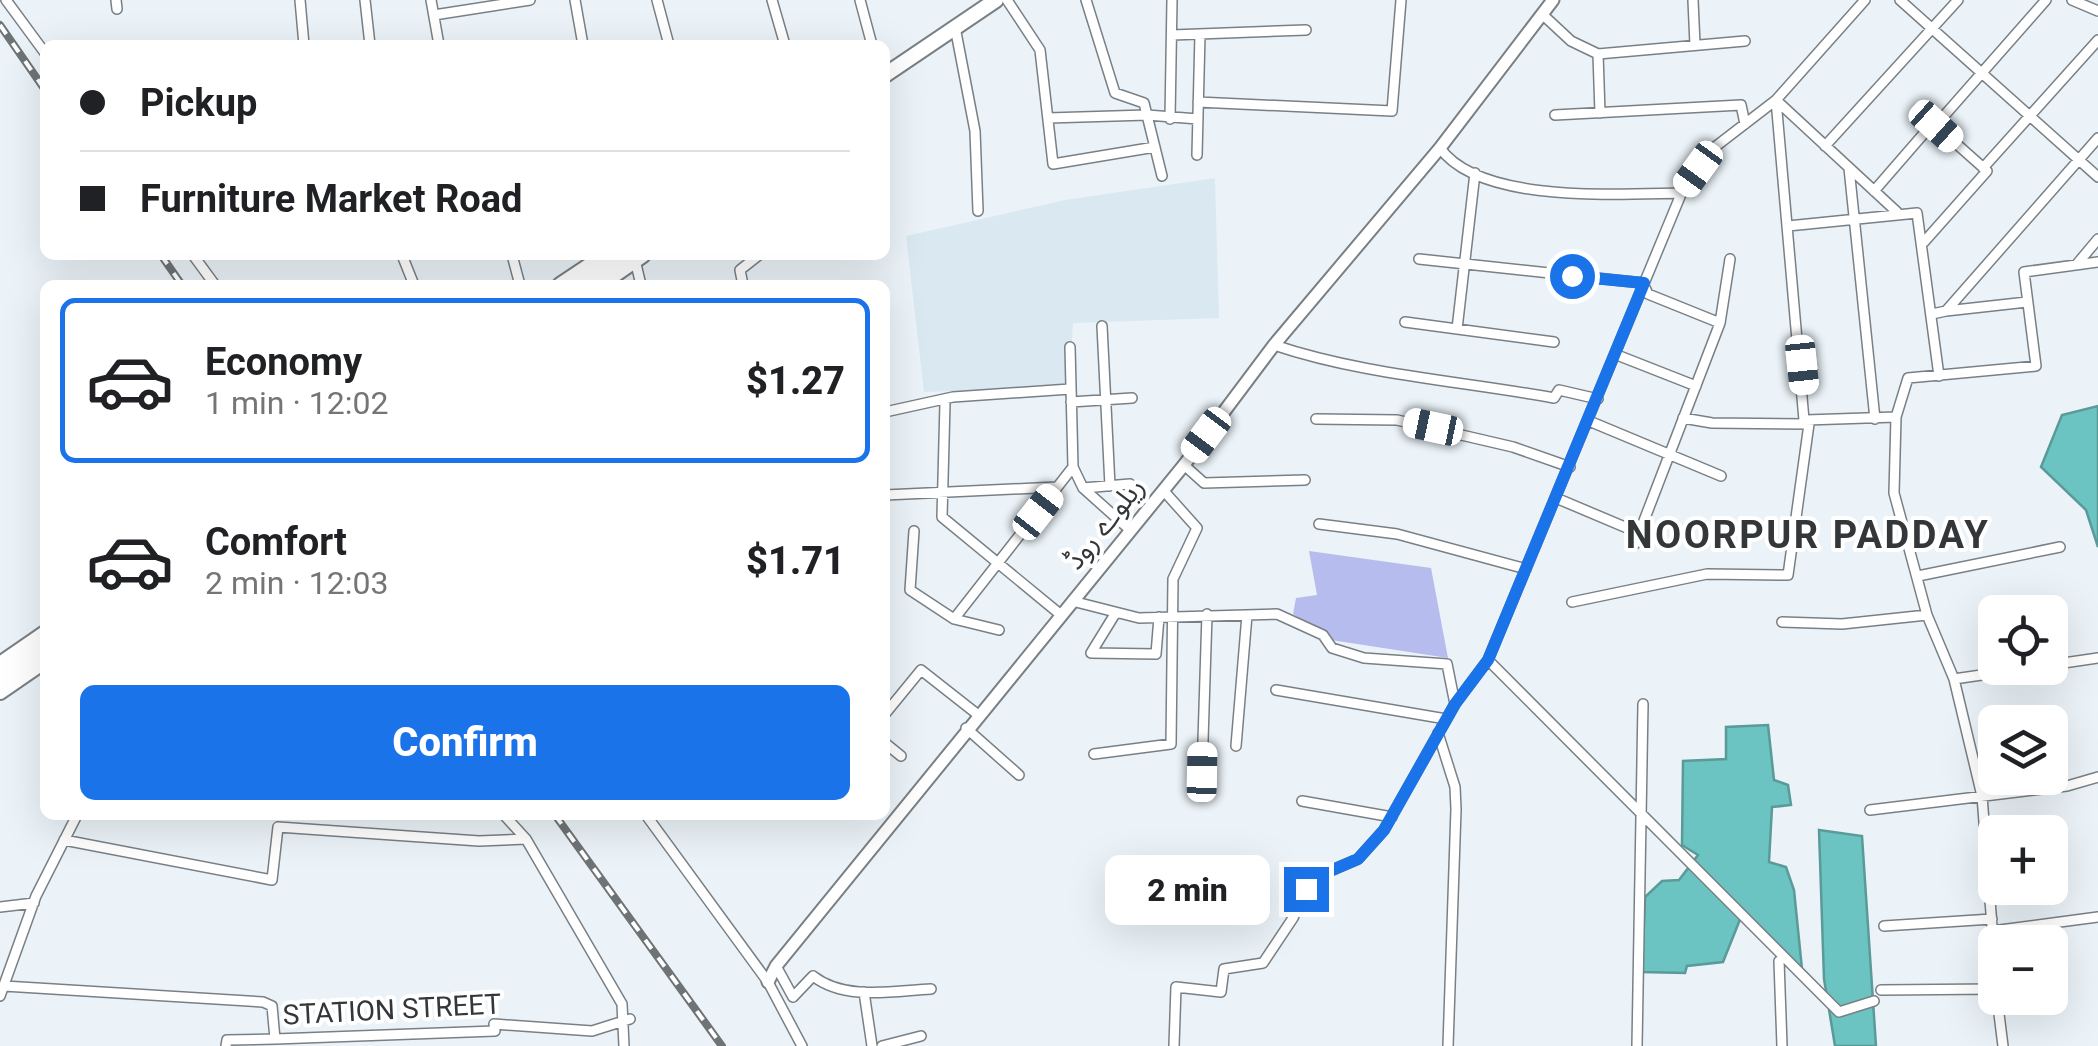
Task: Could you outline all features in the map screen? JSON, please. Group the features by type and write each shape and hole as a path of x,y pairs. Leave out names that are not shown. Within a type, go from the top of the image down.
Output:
{"main road":[{"path":"890,70 996,0"},
{"path":"568,280 598,260"},
{"path":"588,280 628,260"},
{"path":"606,280 630,260"},
{"path":"0,664 40,636"},
{"path":"0,680 40,652"},
{"path":"0,692 40,664"}],"street":[{"path":"6,0 40,46"},
{"path":"300,0 304,40"},
{"path":"364,0 369,40"},
{"path":"432,0 439,40"},
{"path":"434,16 530,0"},
{"path":"575,0 582,40"},
{"path":"656,0 668,40"},
{"path":"772,0 784,40"},
{"path":"860,0 871,40"},
{"path":"1007,0 1040,50 1053,164 1155,146"},
{"path":"1086,0 1114,91 1144,103 1162,176"},
{"path":"1170,119 1172,0"},
{"path":"1198,102 1392,111 1401,0"},
{"name":"ریلوے روڈ","path":"768,982 776,966 977,714 1184,465 1274,345 1440,148 1552,0"},
{"path":"1693,0 1695,46"},
{"path":"1174,1046 1176,987 1220,992 1224,969 1264,963 1293,918 1306,889 1323,874 1358,859 1392,817 1455,704 1488,660 1682,193 1711,150 1776,100 1865,0"},
{"path":"1900,0 2098,177"},
{"path":"1825,146 1958,0"},
{"path":"1936,126 2046,0"},
{"path":"2072,0 2098,11"},
{"path":"1542,14 1571,42 1598,54 1745,41"},
{"path":"956,28 975,131 978,211"},
{"path":"1172,35 1306,30"},
{"path":"1197,156 1200,34"},
{"path":"1983,168 2098,40"},
{"path":"1598,54 1600,113"},
{"path":"1776,100 1896,212"},
{"path":"1572,602 1707,574 1788,575 1807,422 1776,100"},
{"path":"1554,116 1741,105 1745,124"},
{"path":"1048,118 1147,115 1198,119"},
{"path":"1874,192 1932,124 1983,168 1987,174 1924,242"},
{"path":"1946,310 2098,138"},
{"path":"1440,148 1452,164 1498,182 1583,194 1682,193"},
{"path":"1850,168 1874,419"},
{"path":"1457,329 1474,173"},
{"path":"1788,226 1896,212 1918,213 1939,376"},
{"path":"2076,264 2098,239"},
{"path":"1419,259 1644,283"},
{"path":"1635,544 1720,323 1730,259"},
{"path":"741,280 740,270 753,260"},
{"path":"1992,925 1982,796 1954,679 1927,615 1892,480 1896,418 1908,378 2036,366 2024,272 2098,262"},
{"path":"1644,283 1648,294 1720,323"},
{"path":"1932,314 2027,302"},
{"path":"1406,322 1554,342"},
{"path":"1102,326 1110,486"},
{"path":"1274,345 1348,364 1554,398 1559,390 1598,400"},
{"path":"1070,347 1073,467 1083,488 1130,530"},
{"path":"1617,354 1696,386"},
{"path":"890,411 945,403 953,398 1070,389"},
{"path":"1071,402 1132,398"},
{"path":"945,403 942,517 1060,615"},
{"path":"1683,418 1712,424 1896,418"},
{"path":"1316,419 1397,420 1513,447 1570,467"},
{"path":"1589,421 1721,476"},
{"path":"1184,465 1204,483 1306,480"},
{"path":"954,619 1073,467"},
{"path":"1083,488 1130,484"},
{"path":"890,495 1058,486"},
{"path":"1094,754 1171,744 1173,579 1197,528 1162,490"},
{"path":"1556,498 1638,532"},
{"path":"1318,524 1397,534 1526,569"},
{"path":"914,530 910,590 954,619 999,630"},
{"path":"1918,576 2060,547"},
{"path":"1072,601 1114,614 1159,617 1278,614 1323,635 1332,648 1364,658 1447,664 1455,704"},
{"path":"1114,614 1091,653 1156,654 1159,617"},
{"path":"1202,772 1206,614"},
{"path":"1236,746 1247,615"},
{"path":"1782,622 1842,624 1927,615"},
{"path":"1954,679 2098,658"},
{"path":"1488,660 1839,1012 1874,1000"},
{"path":"890,708 922,670 977,714"},
{"path":"1276,690 1446,719"},
{"path":"1638,1046 1643,704"},
{"path":"966,728 1020,776"},
{"path":"1438,733 1456,809 1448,1046"},
{"path":"890,747 901,756"},
{"path":"1870,810 2068,786 2098,777"},
{"path":"1302,801 1392,817"},
{"path":"2,985 34,902 74,820"},
{"path":"509,820 526,839 622,1004 626,1020 624,1046"},
{"path":"650,820 768,982 802,1046"},
{"path":"64,840 272,880 278,827 446,840 526,839"},
{"path":"0,907 34,902"},
{"path":"2037,925 2098,917"},
{"path":"1884,926 1992,919"},
{"path":"1779,961 1782,1046"},
{"path":"776,966 793,997 813,976 828,988 864,992 931,989"},
{"name":"STATION STREET","path":"2,985 263,1002 272,1006 275,1039 495,1031 494,1024 592,1031 626,1020"},
{"path":"1881,990 1978,989"},
{"path":"864,992 872,1046"},
{"path":"2000,1015 2004,1046"},
{"path":"882,1046 921,1036"},
{"path":"226,1046 227,1040 275,1039"}],"shaded area":[{"path":"1215,178 1219,318 1073,323 1069,387 924,392 906,236 1065,200"},
{"path":"2098,406 2098,547 2086,510 2041,467 2062,415"},
{"path":"1309,551 1431,568 1448,658 1331,640 1293,614 1296,598 1317,595"},
{"path":"1768,725 1774,780 1788,785 1791,805 1772,807 1769,862 1786,867 1794,890 1802,969 1743,912 1723,962 1687,966 1685,973 1642,972 1645,897 1662,881 1679,880 1698,855 1682,845 1683,761 1726,759 1726,727"},
{"path":"1819,830 1862,836 1876,1046 1835,1046 1824,979"}],"railway":[{"path":"0,25 40,83"},
{"path":"164,260 178,280"},
{"path":"559,820 722,1046"}],"district":[{"name":"NOORPUR PADDAY","path":"1808,535"}],"route":[{"path":"1306,889 1323,874 1358,859 1384,830 1455,704 1488,660 1644,283 1572,276"}]}
